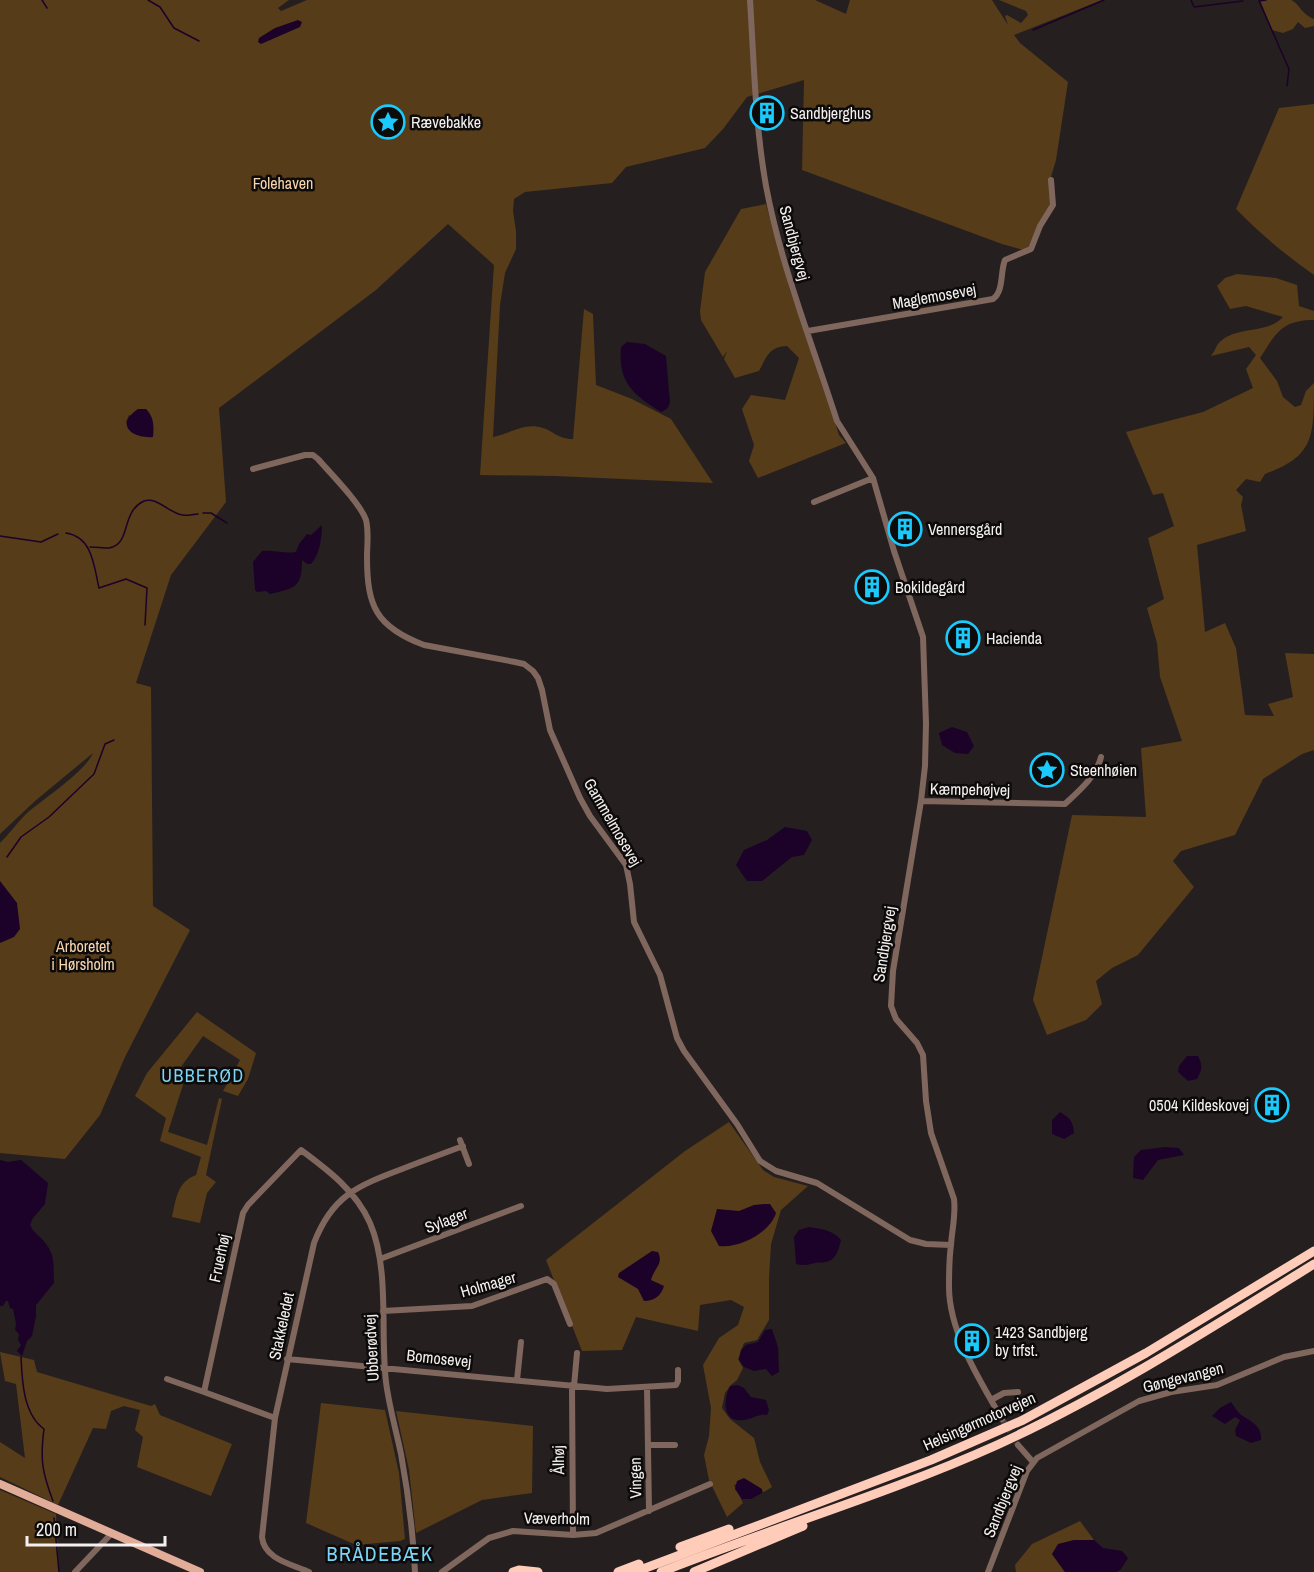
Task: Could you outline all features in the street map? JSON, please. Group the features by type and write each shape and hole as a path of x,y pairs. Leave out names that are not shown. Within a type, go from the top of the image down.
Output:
{"highway":[{"name":"Helsingørmotorvejen","path":"634,1572 931,1460 1023,1420 1137,1359 1314,1251"},
{"name":"Helsingørmotorvejen","path":"661,1572 896,1485 996,1445 1141,1370 1314,1264"},
{"path":"694,1572 746,1548 858,1504 896,1485"},
{"path":"618,1572 700,1539 799,1505 814,1503"},
{"path":"513,1572 519,1570 538,1572"}],"main road":[{"path":"0,1484 200,1572"}],"street":[{"name":"Sandbjergvej","path":"750,0 756,115 764,176 785,262 837,421 873,478 894,552 923,637 925,765 893,971 891,1006 896,1019 917,1043 923,1054 931,1133 954,1199 949,1289 952,1311 974,1371 1002,1419"},
{"name":"Maglemosevej","path":"808,331 993,299 999,291 1005,260 1031,249 1040,226 1053,205 1051,180"},
{"name":"Gammelmosevej","path":"253,468 305,455 313,455 318,459 363,514 368,530 367,571 374,609 388,626 424,645 525,664 538,678 550,730 580,798 590,816 626,865 634,922 660,975 677,1038 760,1161 776,1171 818,1183 910,1240 926,1244 951,1245"},
{"path":"814,502 873,478"},
{"name":"Kæmpehøjvej","path":"921,801 1065,804 1083,788 1099,766 1101,757"},
{"name":"Stakkeledet","path":"309,1572 274,1557 268,1553 263,1542 275,1418 314,1243 319,1230 336,1204 350,1192 372,1180 461,1143 469,1164"},
{"name":"Ubberødvej","path":"301,1150 350,1192 371,1225 380,1259 385,1367 405,1480 415,1572"},
{"name":"Fruerhøj","path":"204,1392 243,1213 301,1150"},
{"name":"Sylager","path":"380,1259 521,1206"},
{"name":"Holmager","path":"383,1311 472,1306 547,1279 554,1284 570,1324"},
{"path":"517,1380 521,1342"},
{"name":"Gøngevangen","path":"1033,1462 1139,1401 1171,1392 1217,1385 1284,1357 1314,1351"},
{"path":"573,1386 577,1353"},
{"name":"Bomosevej","path":"287,1359 607,1389 676,1385 678,1370"},
{"path":"167,1379 275,1418"},
{"name":"Ålhøj","path":"573,1386 573,1535"},
{"name":"Vingen","path":"647,1387 649,1511"},
{"path":"990,1400 1004,1393 1018,1392"},
{"name":"Vingen","path":"648,1445 675,1444"},
{"name":"Sandbjergvej","path":"988,1572 1027,1471 1033,1462 1018,1444"},
{"name":"Væverholm","path":"442,1572 498,1534 522,1530 573,1535 596,1533 710,1484"},
{"path":"75,1572 112,1533"}],"green space":[{"name":"Folehaven","path":"0,0 289,0 278,8 281,11 307,0 815,0 846,14 850,0 992,0 1008,25 1005,16 1007,15 1021,23 1028,15 1026,11 999,0 1102,0 1014,35 1020,43 1068,82 1056,160 1050,180 1052,204 1040,222 1027,251 1002,244 802,170 804,80 747,97 723,129 705,148 626,167 612,183 525,192 514,199 516,249 505,273 500,305 493,437 530,426 543,428 564,438 573,439 584,309 593,314 596,385 632,399 671,419 713,483 480,475 494,265 448,224 376,290 219,408 226,502 171,575 136,683 151,687 153,906 190,930 125,1057 100,1115 65,1159 0,1153 0,843 26,814 81,769 93,753 35,801 0,834","holes":["129,415 153,422 153,436 148,437 131,432 126,422"]},
{"path":"1260,0 1291,0 1314,19 1314,26 1305,28 1298,22 1293,29 1283,33 1272,30"},
{"path":"1314,104 1314,275 1274,244 1236,209 1279,108"},
{"path":"766,204 790,291 810,344 839,435 846,443 758,478 749,461 754,445 742,409 751,395 785,400 799,358 787,346 776,348 769,353 759,371 735,378 724,359 727,351 723,357 701,320 700,311 705,272 741,209"},
{"path":"1237,274 1276,278 1297,285 1299,306 1314,311 1314,320 1294,322 1281,330 1260,358 1277,381 1283,397 1295,407 1301,405 1306,391 1314,383 1313,418 1308,442 1302,452 1293,460 1265,474 1260,482 1246,479 1236,490 1243,497 1241,505 1246,531 1197,545 1205,632 1225,623 1236,648 1245,715 1274,716 1268,704 1293,697 1285,653 1314,654 1314,750 1302,754 1263,779 1235,835 1181,851 1173,861 1194,887 1138,955 1112,968 1096,981 1102,1004 1086,1020 1047,1035 1033,1000 1072,815 1146,817 1141,748 1182,741 1160,677 1157,643 1147,608 1164,599 1148,538 1174,526 1163,493 1153,495 1126,432 1203,412 1253,388 1246,369 1256,355 1249,347 1211,356 1224,338 1268,326 1283,317 1246,306 1230,309 1217,286 1225,278"},
{"path":"197,1012 256,1053 248,1079 238,1096 223,1091 240,1060 203,1036 176,1074 183,1085 168,1132 207,1145 219,1098 222,1099 206,1175 216,1182 207,1193 200,1223 172,1217 178,1192 185,1182 196,1175 201,1157 160,1141 166,1118 135,1096 147,1073"},
{"path":"729,1122 763,1170 774,1177 808,1186 781,1210 771,1244 769,1320 757,1340 744,1343 738,1359 743,1368 737,1380 725,1393 722,1408 730,1419 754,1438 760,1462 772,1487 764,1492 747,1481 734,1485 743,1503 727,1517 709,1480 704,1455 709,1436 711,1408 703,1365 719,1338 738,1325 744,1307 731,1300 700,1305 698,1331 636,1317 622,1350 582,1351 546,1260 685,1151"},
{"path":"0,1352 34,1360 37,1372 151,1406 155,1404 160,1415 232,1444 211,1496 137,1467 143,1437 135,1430 140,1410 124,1406 111,1411 106,1429 93,1428 58,1505 0,1477 0,1442 25,1458 16,1384 5,1381"},
{"path":"321,1403 385,1410 399,1473 405,1539 356,1545 306,1523"},
{"path":"396,1411 533,1426 532,1493 482,1500 416,1533 409,1470"},
{"path":"0,1490 56,1514 59,1572 0,1572"},
{"path":"1080,1521 1094,1540 1074,1540 1052,1554 1065,1572 1016,1572 1015,1565 1032,1544"}],"shaded area":[{"path":"298,20 302,22 300,27 261,44 258,42 259,38 275,28"},
{"path":"627,342 645,344 666,356 670,403 667,409 661,412 642,399 629,386 622,369 621,359 621,347"},
{"path":"138,409 146,409 151,415 153,437 139,436 129,430 127,420"},
{"path":"322,525 317,555 311,564 302,560 301,576 295,585 270,594 266,591 257,592 255,590 253,562 262,551 296,552 307,534 311,535"},
{"path":"952,727 967,732 974,746 968,754 955,753 942,745 939,733"},
{"path":"785,827 807,831 812,840 804,855 792,857 762,881 747,881 736,865 744,850 767,840"},
{"path":"0,881 17,903 20,929 14,937 0,943"},
{"path":"1187,1056 1198,1056 1200,1059 1201,1068 1197,1079 1188,1081 1178,1072 1179,1066"},
{"path":"1060,1112 1070,1120 1074,1129 1074,1133 1064,1139 1052,1134 1052,1120"},
{"path":"1179,1148 1184,1155 1158,1160 1143,1180 1133,1178 1134,1157 1141,1150"},
{"path":"0,1160 8,1162 21,1160 48,1183 45,1204 30,1225 51,1253 54,1283 36,1305 32,1336 27,1341 22,1356 17,1351 21,1345 18,1340 19,1334 15,1330 13,1309 10,1308 8,1301 0,1306"},
{"path":"770,1204 776,1213 773,1220 760,1233 735,1245 719,1246 711,1231 717,1209 739,1211 754,1205"},
{"path":"809,1227 831,1232 841,1240 838,1251 829,1261 806,1265 796,1264 794,1237 799,1230"},
{"path":"652,1251 658,1252 660,1260 651,1280 664,1286 657,1297 644,1301 638,1289 618,1277 619,1273"},
{"path":"772,1329 778,1347 779,1372 772,1376 766,1369 754,1371 744,1367 739,1360 741,1350 746,1345 758,1342 765,1330"},
{"path":"738,1385 744,1388 751,1397 766,1400 769,1410 767,1415 737,1420 728,1414 726,1398 730,1386"},
{"path":"1231,1402 1240,1414 1258,1427 1261,1440 1251,1443 1236,1436 1235,1430 1240,1420 1235,1417 1225,1424 1212,1416"},
{"path":"744,1478 762,1489 762,1493 751,1499 742,1499 735,1489 737,1481"},
{"path":"1074,1540 1094,1540 1103,1548 1122,1551 1128,1558 1117,1572 1065,1572 1052,1554 1058,1544"}],"waterway":[{"path":"42,0 47,8"},
{"path":"148,0 160,7 174,28 199,41"},
{"path":"1033,30 1104,0"},
{"path":"1191,0 1194,7 1243,1"},
{"path":"1266,0 1259,1 1289,69 1287,86"},
{"path":"90,547 109,548 121,541 132,512 144,501 154,501 178,514 198,514"},
{"path":"203,513 211,513 227,523"},
{"path":"66,533 82,540 87,547 91,554 99,588 126,579 147,588 145,625"},
{"path":"0,536 41,542 58,534"},
{"path":"7,857 21,837 49,817 94,774 105,744 114,740"},
{"path":"21,1357 23,1386 28,1406 37,1423 44,1429 43,1465 53,1501"},
{"path":"54,1518 59,1572"}],"tunnel":[{"path":"1002,1419 1018,1445"}],"place":[{"name":"Sandbjerghus","path":"767,113"},
{"name":"Rævebakke","path":"388,122"},
{"name":"Vennersgård","path":"905,529"},
{"name":"Bokildegård","path":"872,587"},
{"name":"Hacienda","path":"963,638"},
{"name":"Steenhøien","path":"1047,770"},
{"name":"0504 Kildeskovej","path":"1272,1105"},
{"name":"1423 Sandbjerg by trfst.","path":"972,1341"}],"district":[{"name":"UBBERØD","path":"203,1076"},
{"name":"BRÅDEBÆK","path":"380,1554"}],"park label":[{"name":"Arboretet i Hørsholm","path":"83,955"}]}
